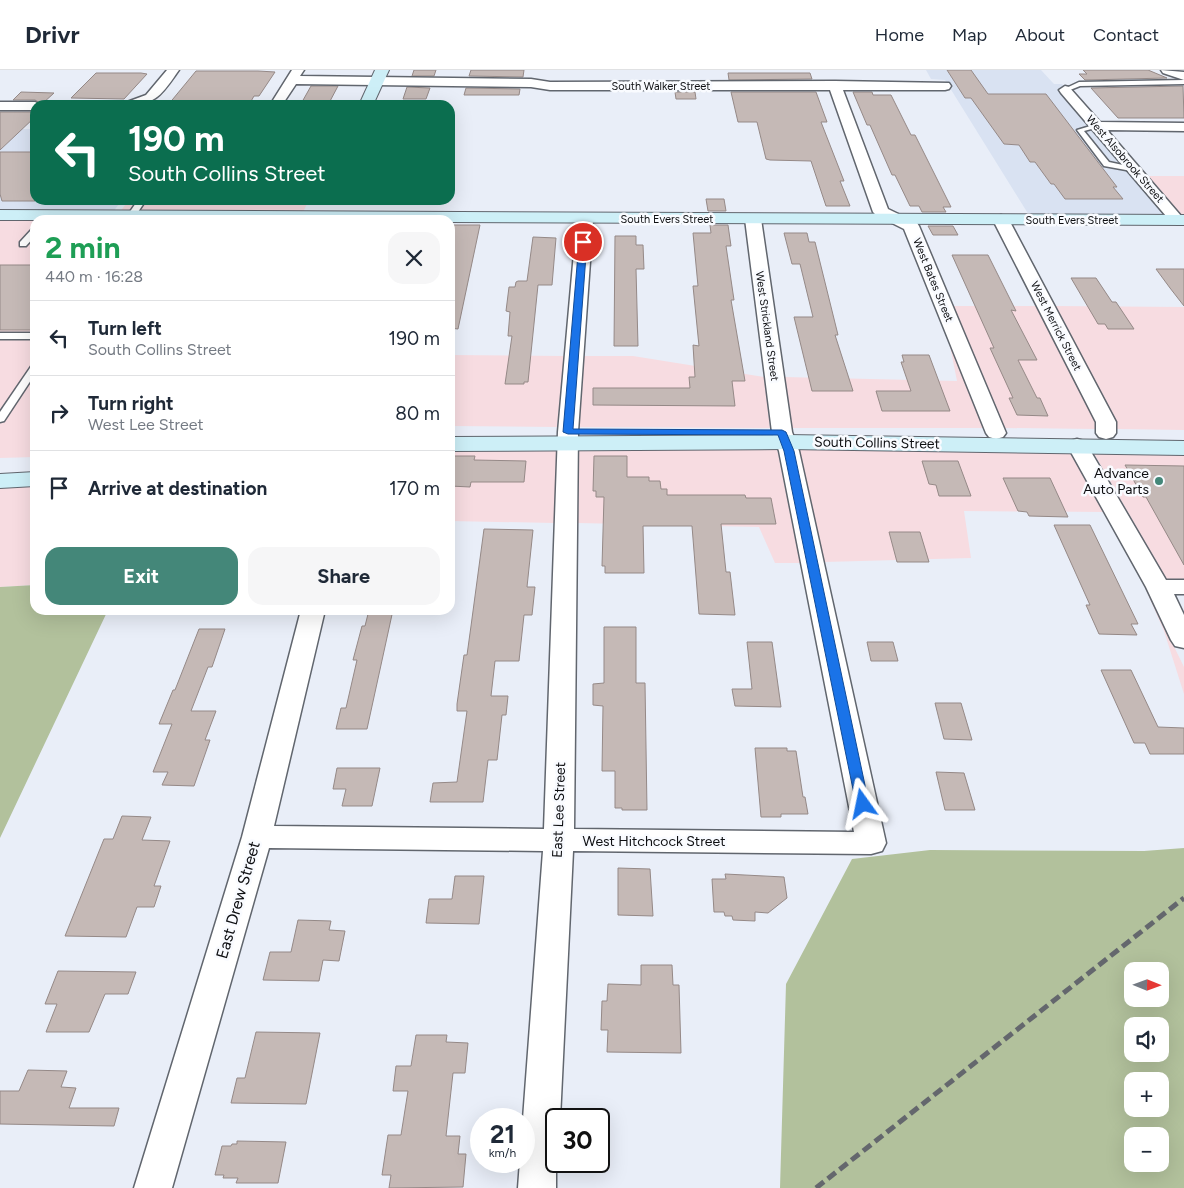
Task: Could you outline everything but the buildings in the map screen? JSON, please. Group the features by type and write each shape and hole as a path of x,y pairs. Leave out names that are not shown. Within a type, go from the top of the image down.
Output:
{"street":[{"path":"145,100 150,98 173,70"},
{"path":"550,86 552,70"},
{"path":"708,70 710,86"},
{"path":"279,100 295,75"},
{"name":"South Walker Street","path":"295,75 380,75 531,83 550,86 945,86"},
{"path":"368,100 380,75"},
{"name":"West Bates Street","path":"835,85 882,212 911,226 996,433"},
{"name":"West Alsobrook Street","path":"1065,90 1182,223"},
{"path":"0,106 30,106"},
{"path":"1097,126 1184,127"},
{"name":"South Evers Street","path":"0,215 30,217"},
{"name":"South Evers Street","path":"455,219 1001,220 1182,223"},
{"name":"East Lee Street","path":"537,1188 559,840 568,438 585,219"},
{"name":"West Strickland Street","path":"753,219 784,437 871,842"},
{"name":"West Merrick Street","path":"1001,220 1106,422 1106,434"},
{"name":"South Collins Street","path":"455,431 568,438"},
{"name":"South Collins Street","path":"455,444 568,438 784,437 996,433 1184,434"},
{"name":"South Collins Street","path":"784,437 1184,448"},
{"path":"1077,445 1181,627"},
{"path":"0,463 25,476"},
{"path":"1158,587 1184,587"},
{"name":"East Drew Street","path":"153,1188 257,837 312,615"},
{"name":"West Hitchcock Street","path":"257,837 871,842"}],"lane":[{"path":"1065,90 1079,84 1143,84 1177,77"},
{"path":"23,244 30,236"},
{"path":"0,336 30,336"},
{"path":"0,419 30,382"}],"shaded area":[{"path":"926,70 1041,70 1054,84 1062,84 1177,220 1032,220 945,80 931,79"},
{"path":"0,129 30,129 30,205 118,205 111,215 0,215"},
{"path":"1147,176 1184,176 1184,216 1180,214"},
{"path":"125,205 306,205 302,214 119,213"},
{"path":"0,218 30,218 30,457 0,458"},
{"path":"953,306 1037,306 1095,421 1095,429 1005,428"},
{"path":"1055,306 1184,307 1184,430 1117,429 1117,422"},
{"path":"949,341 984,428 792,428 784,377 957,381"},
{"path":"455,355 564,356 557,427 455,426"},
{"path":"584,356 633,356 764,377 770,428 579,427"},
{"path":"777,448 800,563 775,563 759,527 578,523 579,450"},
{"path":"799,448 1069,450 1104,512 964,511 971,558 824,562"},
{"path":"455,449 557,450 554,523 455,521"},
{"path":"1092,450 1184,453 1184,580 1167,580"},
{"path":"30,485 30,585 0,587 0,487 12,488"},
{"path":"1142,581 1184,667 1184,694 1164,631"}],"green space":[{"path":"30,585 30,615 106,615 0,838 0,587"},
{"path":"1184,848 1184,1188 780,1188 786,984 852,859 930,850 1144,851"}],"railway":[{"path":"816,1188 1184,898"}],"place":[{"name":"Advance Auto Parts","path":"1159,481"}],"route":[{"path":"583,242 568,432 782,432 789,451 863,804"}]}
